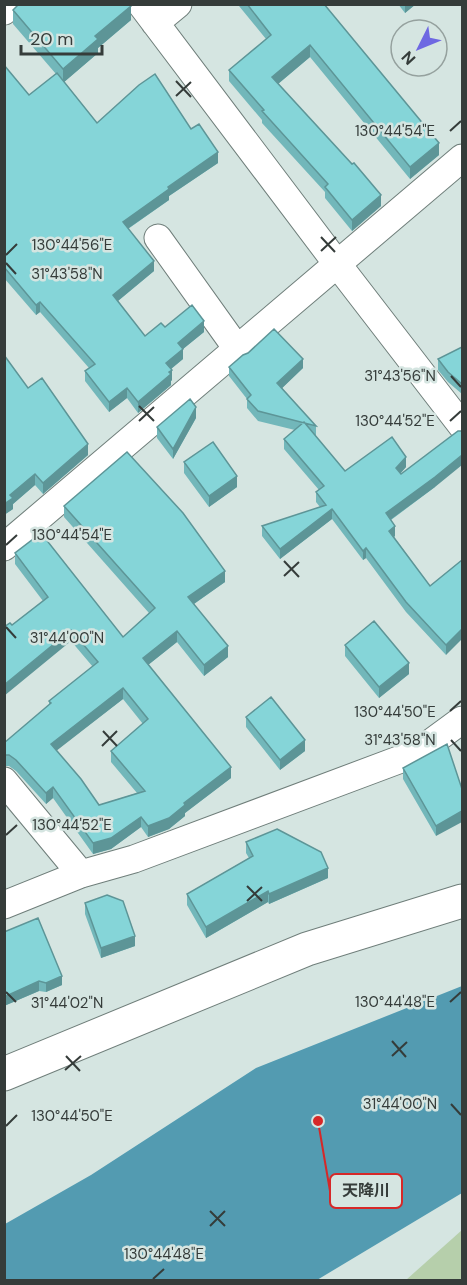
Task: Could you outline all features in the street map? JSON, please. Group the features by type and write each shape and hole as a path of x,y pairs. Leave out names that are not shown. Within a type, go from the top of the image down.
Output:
{"street":[{"path":"4,11 12,4"},
{"path":"178,4 148,14 462,426"},
{"path":"4,547 462,159"},
{"path":"158,238 238,350"},
{"path":"4,905 81,874 134,859 417,753 462,720"},
{"path":"4,781 81,874"},
{"path":"4,1074 307,949 462,901"}],"green space":[{"path":"462,1230 462,1280 406,1280"}],"water":[{"path":"462,986 462,1193 317,1280 5,1280 5,1224 91,1175 256,1068"}],"building":[{"path":"19,4 130,4 131,6 95,36 98,39 63,69 13,10"},
{"path":"247,4 324,4 439,143 410,167 310,45 272,77 352,164 354,163 381,195 352,220 325,187 328,184 262,111 264,110 229,70 271,35"},
{"path":"4,65 29,95 57,73 97,123 139,85 155,74 191,129 199,124 218,152 123,222 154,261 113,295 145,336 161,323 165,327 192,305 204,321 178,343 183,349 166,363 172,370 169,372 171,374 138,402 127,388 109,402 85,371 95,364 40,302 36,305 4,267"},
{"path":"274,329 303,359 277,383 316,426 258,411 247,399 251,395 229,367"},
{"path":"462,347 462,384 438,359"},
{"path":"4,355 28,388 42,378 88,444 43,483 35,474 10,495 13,498 4,504"},
{"path":"190,399 196,407 173,449 157,427"},
{"path":"304,422 345,471 392,437 406,457 396,468 401,474 458,431 462,431 462,455 386,513 395,526 389,531 430,586 462,560 462,629 446,645 406,602 366,548 363,551 332,509 280,549 262,526 326,505 316,492 324,486 284,439"},
{"path":"213,442 237,476 209,496 184,462"},
{"path":"127,452 183,513 225,571 188,597 228,646 204,665 177,631 143,658 231,767 184,803 185,805 169,818 148,826 141,817 111,838 93,843 53,787 46,793 16,760 9,755 4,755 4,743 51,703 49,701 98,662 71,630 4,685 4,627 10,623 12,625 48,597 15,553 41,533 123,637 155,608 64,506","holes":["123,688 148,719 111,751 145,791 99,805 81,779 51,744"]},
{"path":"374,621 409,663 379,687 345,645"},
{"path":"271,697 305,740 280,760 246,717"},
{"path":"447,744 462,789 462,811 436,826 403,768"},
{"path":"277,829 321,852 328,868 269,894 268,891 206,927 187,894 253,856 246,842"},
{"path":"107,895 123,901 135,936 101,948 85,903"},
{"path":"38,918 62,976 46,983 39,981 4,997 4,932"}],"place":[{"name":"天降川","path":"318,1121"}]}
